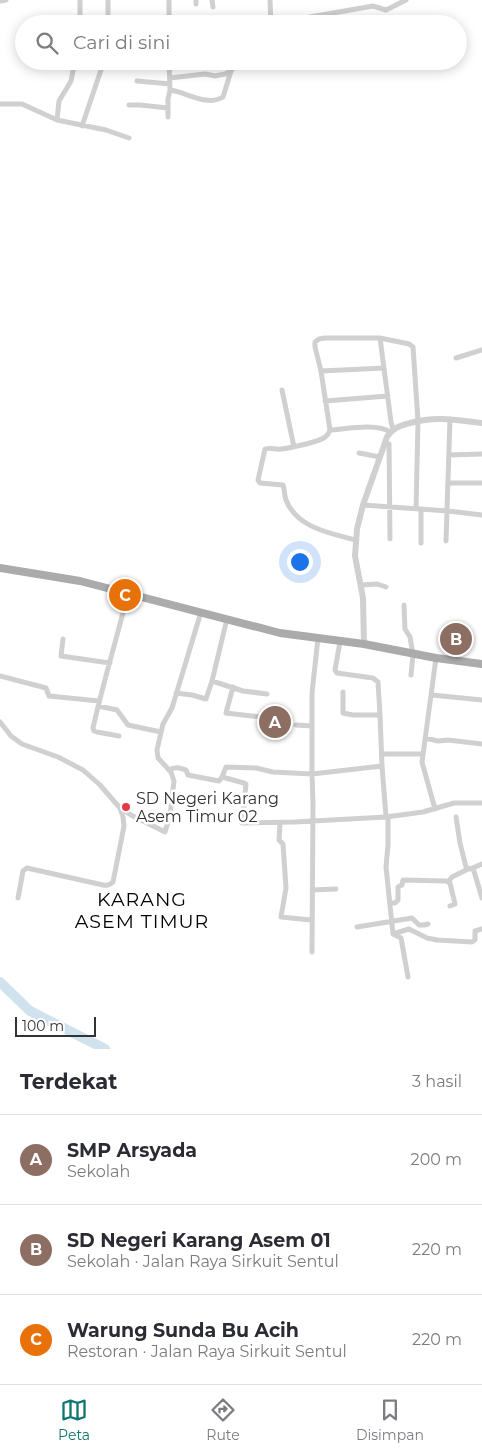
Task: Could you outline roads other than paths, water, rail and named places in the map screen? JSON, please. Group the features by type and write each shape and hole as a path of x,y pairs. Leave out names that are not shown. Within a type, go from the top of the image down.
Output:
{"main road":[{"path":"0,568 63,577 280,633 364,644 436,658 482,664"}],"street":[{"path":"0,1 6,0"},
{"path":"80,0 80,15"},
{"path":"108,0 108,15"},
{"path":"169,0 169,15"},
{"path":"212,0 213,7"},
{"path":"270,0 271,15"},
{"path":"322,15 373,6 386,10 406,0"},
{"path":"57,120 59,101 70,81 73,70"},
{"path":"82,126 102,70"},
{"path":"168,117 169,70"},
{"path":"137,81 170,81 205,74 214,76 231,71"},
{"path":"170,90 200,99 220,99 223,97 231,71"},
{"path":"0,104 22,104 57,120 106,130 129,138"},
{"path":"129,105 168,108"},
{"path":"364,644 361,586 355,556 356,529 380,457 392,430 380,338"},
{"path":"356,540 321,530 305,523 295,516 291,510 284,496 285,488 283,485 259,482 264,450 294,447 323,438 330,430 321,371 315,346 315,342 319,339 380,338 409,344 413,347 418,421 421,543"},
{"path":"456,358 482,350"},
{"path":"321,371 384,368"},
{"path":"282,390 294,447"},
{"path":"325,401 388,396"},
{"path":"330,430 374,428 392,430 418,421 436,418 482,423"},
{"path":"446,541 450,419"},
{"path":"389,444 390,539"},
{"path":"358,453 380,457"},
{"path":"449,455 482,454"},
{"path":"448,483 482,483"},
{"path":"363,505 482,515"},
{"path":"361,586 377,584 386,587"},
{"path":"119,736 94,731 93,728 128,593"},
{"path":"404,605 406,629 410,637 413,654 411,675"},
{"path":"120,808 165,832 170,816 174,784 170,770 159,760 157,755 164,722 172,708 201,612"},
{"path":"176,693 206,699 227,619"},
{"path":"312,952 312,693 318,638"},
{"path":"63,640 61,656 110,663"},
{"path":"340,642 335,670 337,673 376,679 378,682 382,766 387,817 388,845 386,867 393,934"},
{"path":"435,809 422,762 422,754 426,738 436,658"},
{"path":"0,676 46,688 49,696 98,703 117,710 128,725 161,732"},
{"path":"212,681 243,691 267,694"},
{"path":"233,687 226,713 269,718"},
{"path":"343,692 343,713 380,715"},
{"path":"432,696 482,700"},
{"path":"0,722 11,736 22,744 58,757 83,770 108,793 123,814 124,826 111,883 106,886 26,868 23,871 18,898"},
{"path":"296,725 312,726"},
{"path":"426,738 438,741 448,740 482,744"},
{"path":"382,754 422,754"},
{"path":"170,770 180,768 186,770 188,775 211,781 219,781 226,766 260,768 273,772 312,774 382,766"},
{"path":"222,777 246,784 242,823 280,823 387,817 414,814 454,803 482,802"},
{"path":"456,818 466,867 471,868"},
{"path":"280,823 279,840 283,844 286,888 281,917 311,920"},
{"path":"390,903 395,903 398,900 397,888 402,885 403,880 449,881 452,877 482,864"},
{"path":"471,868 482,898"},
{"path":"449,881 455,904 450,906"},
{"path":"312,890 336,889"},
{"path":"357,927 412,918 419,925 428,924"},
{"path":"393,934 409,929 437,940 472,942 475,940 475,931 482,929"},
{"path":"393,934 401,938 408,977"}],"waterway":[{"path":"0,982 30,1011 105,1049"}],"place":[{"name":"Warung Sunda Bu Acih","path":"125,595"},
{"name":"SD Negeri Karang Asem 01","path":"456,639"},
{"name":"SMP Arsyada","path":"275,722"},
{"name":"SD Negeri Karang Asem Timur 02","path":"126,807"}],"district":[{"name":"KARANG ASEM TIMUR","path":"142,910"}]}
